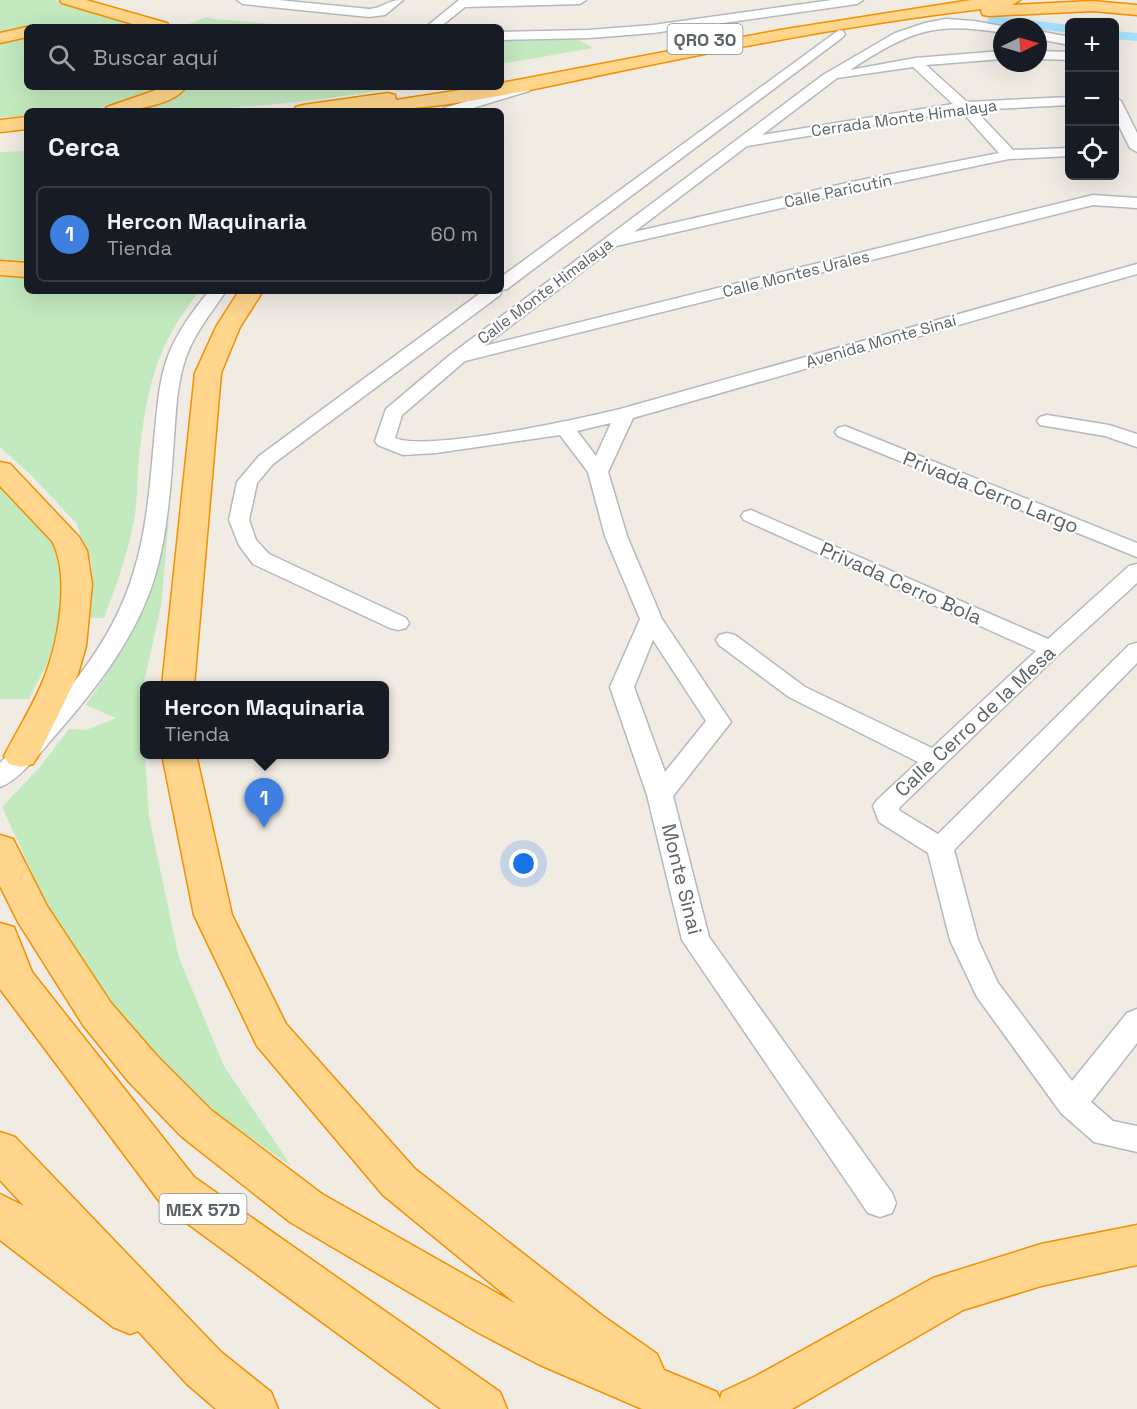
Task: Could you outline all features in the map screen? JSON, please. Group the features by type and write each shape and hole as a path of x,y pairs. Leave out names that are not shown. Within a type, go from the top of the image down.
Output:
{"highway":[{"path":"68,0 151,24"},
{"path":"666,51 729,28 886,0"},
{"name":"QRO 30","path":"504,87 548,80 751,31 869,9 934,0"},
{"name":"QRO 30","path":"504,76 571,64 768,38 902,14 1012,0"},
{"path":"666,51 785,44 933,18 1038,7 1093,6 1137,10"},
{"path":"1038,7 1137,18"},
{"path":"0,38 24,33"},
{"path":"524,67 571,64"},
{"path":"123,108 172,90"},
{"path":"325,108 436,90"},
{"name":"QRO 30","path":"384,108 489,90"},
{"path":"8,137 24,125"},
{"path":"0,267 24,270"},
{"path":"178,681 208,373 228,327 249,294"},
{"path":"0,470 55,525 72,551 75,566 76,603 70,646 55,707 11,767"},
{"path":"180,759 213,915 271,1035 399,1182 585,1332 694,1406"},
{"path":"0,848 31,912 97,1014 143,1069 196,1123 233,1153 306,1208 494,1317 566,1353 694,1406"},
{"name":"MEX 57D","path":"0,937 14,978 178,1191 482,1409"},
{"path":"0,1150 204,1368"},
{"path":"0,1214 204,1368 253,1409"},
{"path":"756,1401 950,1293 1041,1265 1137,1245"}],"street":[{"path":"243,0 376,13 397,0"},
{"path":"436,24 464,2 580,0"},
{"path":"504,36 589,34 653,28 815,3 856,0"},
{"name":"Calle Monte Himalaya","path":"625,414 565,428 436,447 403,450 385,441 393,413 456,359 828,78 885,43 910,31 948,23 993,28"},
{"path":"504,283 839,34"},
{"path":"1047,36 1065,39"},
{"path":"789,73 828,78 915,62 972,55 993,55"},
{"path":"1047,55 1065,56"},
{"path":"915,62 964,106 1009,155"},
{"path":"459,108 548,80"},
{"name":"Cerrada Monte Himalaya","path":"740,143 964,106 1065,101"},
{"path":"1119,113 1133,148"},
{"name":"Calle Paricutín","path":"608,243 851,187 1009,155 1065,152"},
{"name":"Calle Montes Urales","path":"456,359 1081,202 1093,200 1137,203"},
{"name":"Avenida Monte Sinaí","path":"625,414 1137,268"},
{"path":"55,707 96,670 130,613 138,593 153,538 167,402 177,357 194,323 216,294"},
{"path":"399,623 261,560 246,541 239,520 247,482 266,460 490,294"},
{"path":"598,472 625,414"},
{"path":"1047,421 1108,431 1137,441"},
{"path":"565,428 598,472 616,536 651,619 719,722 660,795"},
{"name":"Privada Cerro Largo","path":"845,432 1137,551"},
{"name":"Privada Cerro Bola","path":"751,516 1051,649"},
{"name":"Calle Cerro de la Mesa","path":"940,848 888,816 886,806 1051,649 1137,571"},
{"name":"Monte Sinai","path":"651,619 622,687 660,795 696,940 880,1203"},
{"path":"727,640 797,692 935,759"},
{"path":"1137,650 940,848 964,940 987,989 1072,1104 1105,1133 1137,1139"},
{"path":"1072,1104 1137,1021"}],"green space":[{"path":"0,0 54,0 136,24 24,24 24,29 0,34"},
{"path":"206,17 273,24 189,24"},
{"path":"24,37 24,90 153,90 128,101 95,108 24,108 24,116 0,117 0,42"},
{"path":"574,37 593,48 504,63 504,39"},
{"path":"183,90 383,90 270,105 145,108 169,100"},
{"path":"24,151 24,264 0,260 0,152"},
{"path":"0,273 24,276 24,294 198,294 171,333 154,375 144,420 133,525 124,561 104,618 90,618 92,565 76,523 31,475 0,447"},
{"path":"0,474 53,539 60,570 62,598 52,654 29,699 0,699"},
{"path":"169,517 161,606 144,681 140,681 140,759 145,759 149,817 179,958 224,1066 291,1166 219,1116 127,1028 59,931 2,807 39,768 69,729 86,730 116,718 86,705 133,629 148,597 161,557"}],"waterway":[{"path":"1047,26 1065,28"},
{"path":"1119,35 1137,37"}],"place":[{"name":"Hercon Maquinaria","path":"264,828"}]}
